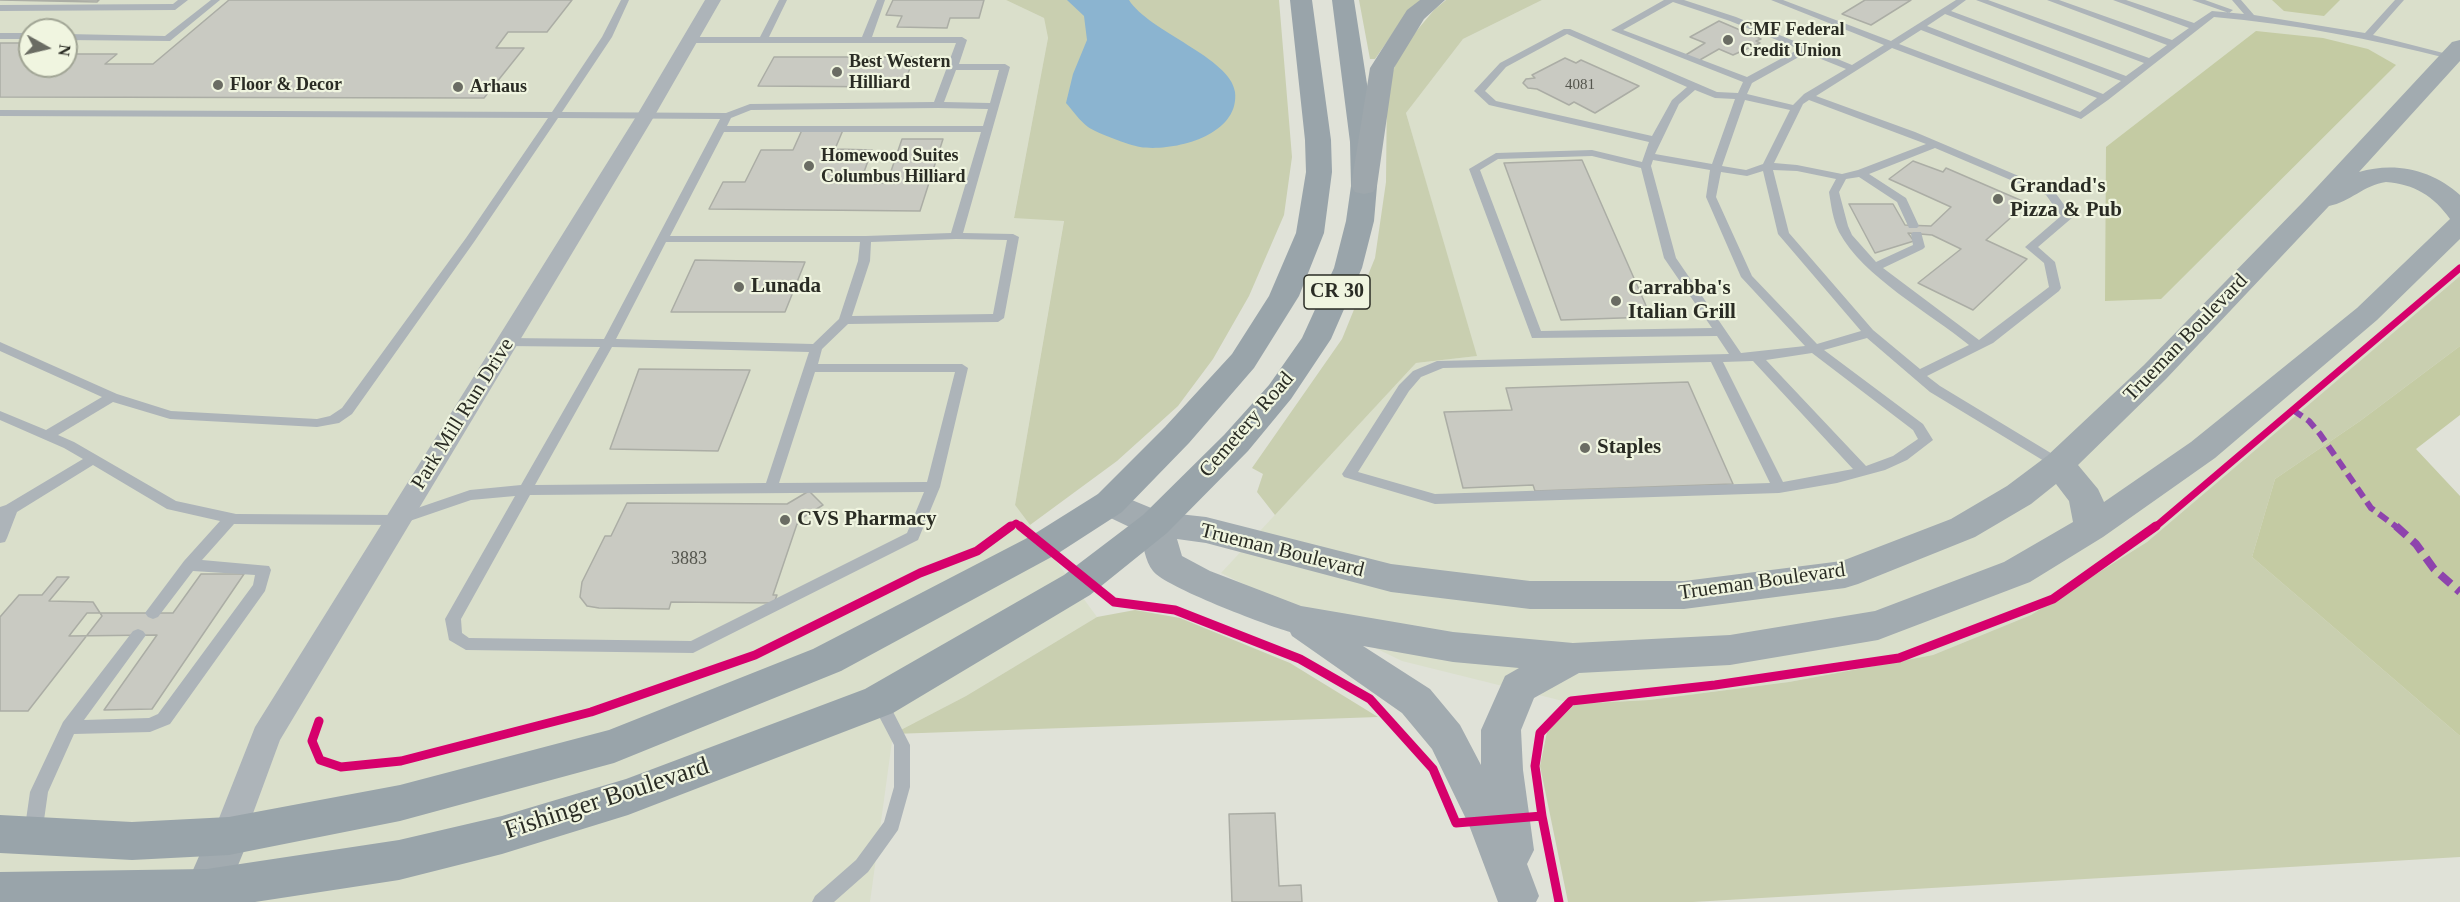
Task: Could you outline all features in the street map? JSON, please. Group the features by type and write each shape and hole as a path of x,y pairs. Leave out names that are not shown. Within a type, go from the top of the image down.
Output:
{"highway":[{"path":"1364,186 1382,68 1415,15 1434,0"}],"main road":[{"name":"CR 30","path":"1110,503 1177,435 1243,361 1284,296 1300,261 1310,233 1319,172 1318,140 1301,0"},
{"name":"Cemetery Road","path":"1155,524 1236,442 1273,400 1316,339 1348,268 1360,221 1364,186 1363,142 1343,0"},
{"name":"Trueman Boulevard","path":"1110,503 1155,524 1206,530 1391,578 1530,595 1684,595 1845,574 1963,528 2019,495 2059,464 2155,372 2458,56"},
{"path":"2312,208 2359,180 2390,176 2419,180 2444,192 2453,201 2460,214"},
{"path":"1155,524 1167,564 1197,581 1297,620 1453,647 1574,658 1730,650 1878,625 2017,572 2091,528 2203,450 2367,314 2460,224"},
{"path":"2059,464 2086,498 2091,528"},
{"path":"16,835 132,841 229,836 400,803 614,746 828,660 1044,545 1110,503"},
{"name":"Fishinger Boulevard","path":"0,893 204,896 399,860 502,835 628,797 879,701 1077,585 1155,524"},
{"path":"1297,620 1416,701 1446,736 1489,822 1518,899"},
{"path":"1518,899 1502,770 1501,730 1519,687 1574,658"},
{"path":"204,896 229,836"}],"street":[{"name":"Park Mill Run Drive","path":"229,836 266,736 646,115 713,0"}],"lane":[{"path":"0,8 175,8 184,0"},
{"path":"78,37 167,39 216,0"},
{"path":"0,346 112,397 170,415 317,423 334,420 347,411 470,240 607,37 625,0"},
{"path":"763,40 783,0"},
{"path":"866,40 881,0"},
{"path":"1748,81 1616,30 1673,0 1733,19 1852,68"},
{"path":"1775,0 2081,116 2212,14 2251,17 2368,35 2458,56"},
{"path":"1962,0 1798,102 1767,166 1784,234 1869,333 1935,389 2059,464"},
{"path":"1980,0 2151,62"},
{"path":"2051,0 2174,44"},
{"path":"2117,0 2196,27"},
{"path":"2196,0 2251,17"},
{"path":"2236,0 2251,17"},
{"path":"2368,35 2400,0"},
{"path":"1944,11 2128,80"},
{"path":"1919,26 2105,98"},
{"path":"1655,140 1492,103 1479,91 1503,65 1567,31 1715,95 1741,96 1795,108"},
{"path":"0,36 18,36"},
{"path":"690,40 962,40 938,105"},
{"path":"1806,49 1748,81 1716,168 1711,197 1748,277 1814,349 1918,427 1926,440 1896,460 1863,471 1835,479 1779,488 1435,499 1349,474 1404,388 1417,374 1441,364 1756,357 1814,349 1869,333"},
{"path":"953,67 1005,67 956,236"},
{"path":"1694,86 1675,102 1655,140 1648,161 1670,258 1738,358"},
{"path":"1807,96 1936,144 2050,193 2067,217 2031,248 2049,262 2055,288 1989,340 1918,375"},
{"path":"0,113 727,116 750,107 993,106"},
{"path":"727,116 608,343 453,619 454,636 466,644 693,647 913,536 933,487 962,368 810,368"},
{"path":"720,129 987,129"},
{"path":"1721,332 1536,335 1474,169 1496,156 1592,153 1747,173 1767,166 1797,168 1842,177 1861,173 1936,144"},
{"path":"1861,173 1902,200 1915,230 1919,247 1875,267"},
{"path":"1842,177 1834,192 1845,234 1884,276 1950,322 1977,345"},
{"path":"662,239 1013,237 998,318 845,320"},
{"path":"771,488 816,348 845,320 864,261 866,239"},
{"path":"507,342 816,348"},
{"path":"1756,357 1863,471"},
{"path":"1715,358 1779,488"},
{"path":"47,435 112,397"},
{"path":"0,415 47,435 93,459 172,505 231,518 398,520 470,495 526,490 933,487"},
{"path":"0,538 5,511 93,459"},
{"path":"153,613 189,565 231,518"},
{"path":"69,728 150,725 164,718 260,587 264,570 189,565"},
{"path":"16,835 69,728 138,635"},
{"path":"821,902 862,866 892,825 902,787 902,745 879,701"}],"shaded area":[{"path":"0,0 1006,0 1044,18 1048,38 1014,217 1064,220 1015,505 1097,617 966,696 893,734 870,902 0,902"},
{"path":"1006,0 1279,0 1292,157 1284,215 1249,296 1213,359 1178,406 1117,461 1030,525 1015,505 1064,221 1014,218 1048,38 1044,18"},
{"path":"1359,0 1421,0 1409,10 1375,59 1370,59"},
{"path":"1446,0 1542,0 1463,39 1406,113 1477,356 1416,363 1275,515 1257,492 1263,474 1252,468 1342,339 1375,258 1386,182 1387,85 1403,47 1434,10"},
{"path":"1542,0 2460,0 2460,276 2147,542 2031,615 1933,655 1789,682 1649,700 1575,704 1402,661 1221,573 1416,363 1476,356 1406,113 1463,39"},
{"path":"2460,276 2460,346 2360,421 2275,479 2252,557 2460,736 2460,857 1693,902 1568,902 1540,766 1547,732 1575,704 1649,700 1789,682 1933,655 2031,615 2147,542"},
{"path":"1135,610 1180,618 1290,663 1378,717 893,734 966,696 1097,617"}],"green space":[{"path":"2272,0 2340,0 2324,16 2284,11"},
{"path":"2256,31 2323,38 2368,49 2396,65 2161,299 2105,301 2106,147"},
{"path":"2460,346 2460,415 2416,449 2460,496 2460,736 2252,557 2275,479 2360,421"}],"water":[{"path":"1067,0 1129,0 1153,23 1205,56 1230,80 1235,92 1234,107 1227,120 1202,138 1169,147 1154,148 1128,144 1088,127 1066,103 1073,74 1087,40 1084,16"}],"building":[{"path":"0,0 99,0 97,2"},
{"path":"229,0 572,0 547,32 508,32 496,48 524,48 484,98 0,97 0,43 18,43 18,78 78,78 78,54 117,54 105,64 153,64"},
{"path":"893,0 984,0 979,18 950,18 947,28 897,27 902,16 886,15"},
{"path":"1865,0 1911,0 1871,25 1842,14"},
{"name":"CMF Federal Credit Union","path":"1719,21 1761,39 1756,41 1760,43 1733,55 1719,49 1698,61 1684,56 1705,43 1690,37"},
{"name":"Best Western Hilliard","path":"774,57 914,57 903,87 758,86"},
{"path":"1565,58 1576,63 1581,60 1639,86 1595,113 1574,102 1569,105 1537,89 1528,88 1523,83 1526,79 1535,78 1532,75"},
{"name":"Homewood Suites Columbus Hilliard","path":"802,130 843,130 835,149 872,150 860,183 887,183 902,139 943,139 920,211 709,209 723,182 745,182 761,150 793,150"},
{"path":"1582,160 1651,317 1561,320 1504,163"},
{"path":"1913,161 1943,172 1946,168 2027,203 1986,240 2027,259 1973,310 1918,283 1961,249 1932,235 1908,233 1914,241 1875,253 1849,204 1893,204 1905,225 1931,226 1951,207 1889,179"},
{"name":"Lunada","path":"695,260 805,262 785,312 671,312"},
{"path":"639,369 750,370 718,451 610,449"},
{"name":"Staples","path":"1688,382 1733,484 1535,491 1533,485 1463,488 1444,412 1512,410 1506,388"},
{"name":"CVS Pharmacy","path":"809,491 823,505 802,518 797,524 773,595 777,595 774,603 671,602 669,609 599,608 587,606 580,597 582,582 605,536 611,536 627,503 787,504"},
{"path":"201,574 244,574 152,709 104,710 157,635 69,636 87,613 173,613"},
{"path":"57,577 69,577 49,601 93,602 102,616 28,711 0,711 0,617 19,595 42,595"},
{"path":"1275,813 1279,886 1301,885 1302,902 1232,902 1229,814"}],"marked path":[{"path":"2293,410 2309,421 2320,434 2371,508 2416,544 2434,569 2460,592"}],"cycle path":[{"path":"319,721 312,741 320,760 341,767 401,761 591,712 755,655 920,573 977,551 1016,523 1114,602 1175,610 1300,659 1370,699 1433,769 1456,823 1542,816 1535,766 1540,733 1571,701 1715,685 1899,658 2053,599 2141,539 2460,268"},
{"path":"1542,816 1559,902"}],"place":[{"name":"CMF Federal Credit Union","path":"1728,40"},
{"name":"Best Western Hilliard","path":"837,72"},
{"name":"Floor & Decor","path":"218,85"},
{"name":"Arhaus","path":"458,87"},
{"name":"Homewood Suites Columbus Hilliard","path":"809,166"},
{"name":"Grandad's Pizza & Pub","path":"1998,199"},
{"name":"Lunada","path":"739,287"},
{"name":"Carrabba's Italian Grill","path":"1616,301"},
{"name":"Staples","path":"1585,448"},
{"name":"CVS Pharmacy","path":"785,520"}]}
